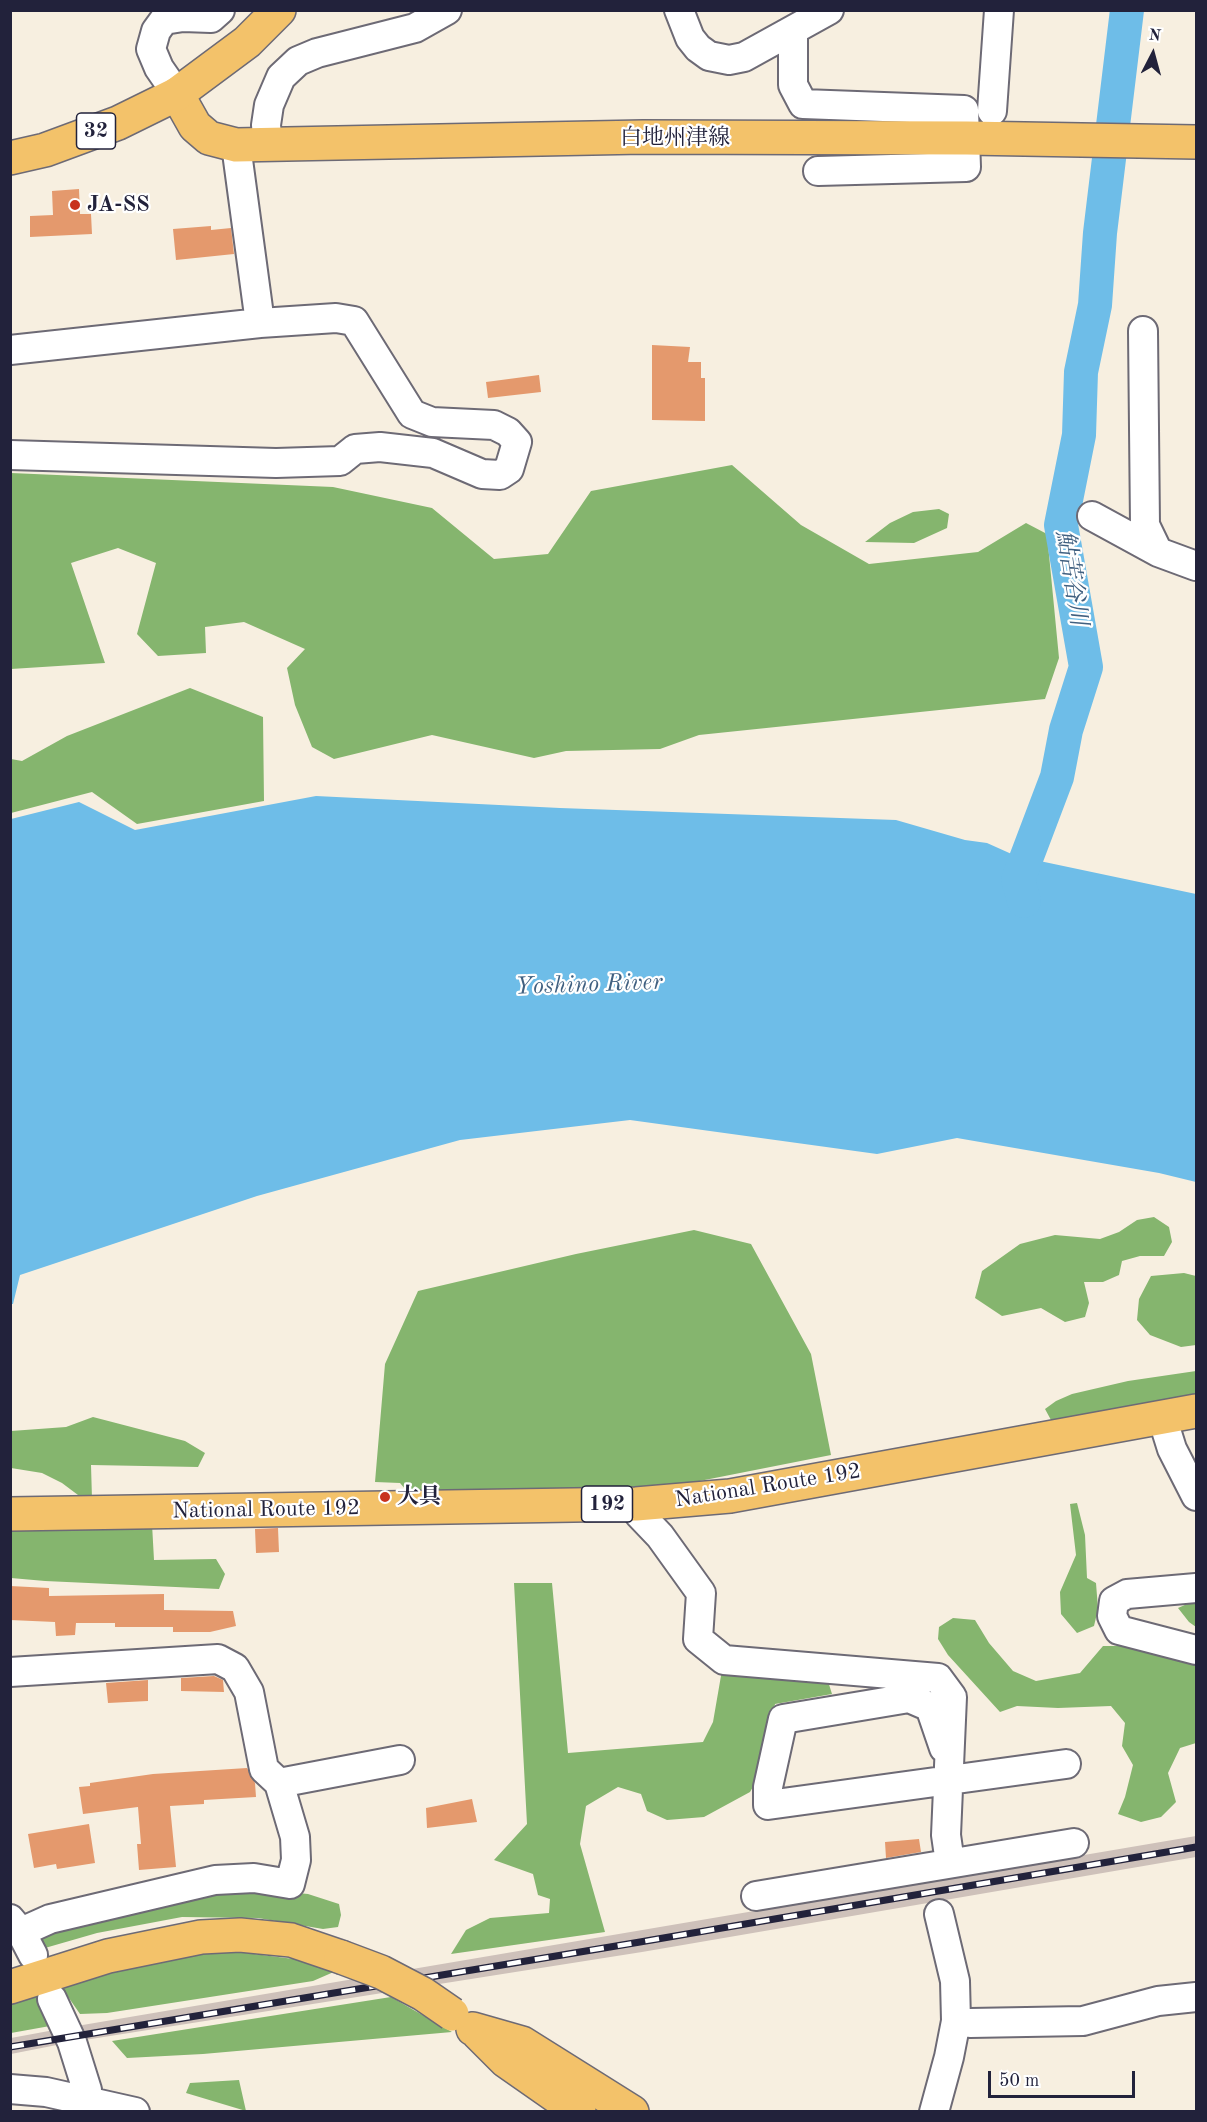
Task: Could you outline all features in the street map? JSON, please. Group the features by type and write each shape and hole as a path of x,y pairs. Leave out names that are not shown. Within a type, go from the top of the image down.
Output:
{"main road":[{"name":"32","path":"10,158 45,150 118,123 177,94 247,42 279,10"},
{"name":"白地州津線","path":"177,94 195,126 209,138 252,145 643,137 967,138 996,124 1197,142"},
{"name":"National Route 192","path":"10,1514 636,1504 730,1496 1197,1411"},
{"path":"10,1987 108,1956 201,1937 240,1935 291,1940 381,1972 423,1994 463,2022 506,2061 579,2112"},
{"path":"463,2022 522,2043 632,2112"}],"street":[{"path":"177,94 159,69 151,49 156,31 164,20 183,17 211,18 220,10"},
{"path":"260,322 252,145 266,125 269,105 280,77 298,61 317,53 415,28 447,10"},
{"path":"679,10 687,31 698,48 710,56 729,60 744,57 829,10"},
{"path":"996,124 999,10"},
{"path":"793,30 793,85 803,104 964,110 967,138 966,167 818,171"},
{"path":"10,351 260,322 336,318 354,321 412,414 432,422 494,426 508,432 518,442 509,469 500,476 482,474 433,453 380,447 355,449 340,461 276,463 10,455"},
{"path":"1143,331 1145,525 1158,552"},
{"path":"1092,516 1158,552 1197,566"},
{"path":"1162,1417 1172,1449 1197,1496"},
{"path":"636,1504 639,1514 660,1536 700,1593 698,1639 724,1660 938,1678 952,1696 946,1835 950,1863"},
{"path":"1197,1588 1127,1594 1114,1601 1112,1616 1119,1630 1197,1650"},
{"path":"10,1672 218,1659 235,1668 249,1692 264,1769 279,1783 295,1837 296,1860 290,1884 254,1878 214,1880 50,1919 21,1936"},
{"path":"949,1768 930,1707 909,1698 783,1719 768,1787 768,1805 949,1768 1066,1764"},
{"path":"279,1783 400,1760"},
{"path":"756,1896 1074,1843"},
{"path":"934,2112 956,2021 956,1981 939,1914"},
{"path":"956,2021 982,2023 1083,2021 1158,2001 1197,1997"},
{"path":"52,2000 72,2042 87,2090 86,2100"},
{"path":"10,2089 46,2092 135,2112"}],"shaded area":[{"path":"1196,1836 1196,1857 642,1952 72,2042 11,2054 11,2038 65,2028"}],"green space":[{"path":"732,465 801,525 869,564 978,552 1026,523 1047,534 1059,658 1045,699 699,735 660,749 566,751 534,758 432,735 334,759 312,747 295,705 287,668 305,649 244,622 205,627 206,653 158,656 137,634 156,563 118,548 71,563 105,663 11,669 11,473 333,487 432,508 494,559 548,554 591,491"},
{"path":"939,509 949,514 947,528 914,543 865,542 890,523 913,512"},
{"path":"190,688 263,717 264,801 137,824 92,792 11,813 11,759 22,761 67,736"},
{"path":"1154,1217 1169,1227 1172,1242 1164,1256 1140,1256 1122,1261 1119,1275 1103,1282 1084,1282 1089,1303 1085,1317 1065,1322 1041,1308 1002,1316 975,1298 982,1271 1020,1244 1055,1235 1100,1239 1119,1232 1137,1220"},
{"path":"694,1230 751,1244 811,1354 831,1455 654,1490 406,1490 400,1483 375,1482 385,1364 418,1291 576,1254"},
{"path":"1184,1273 1196,1276 1196,1345 1181,1347 1150,1335 1137,1320 1139,1299 1151,1276"},
{"path":"1196,1371 1196,1394 1051,1420 1045,1409 1072,1394 1128,1381"},
{"path":"93,1417 185,1441 205,1453 198,1467 91,1465 92,1499 82,1498 62,1483 42,1473 11,1468 11,1431 66,1427"},
{"path":"1077,1503 1085,1535 1087,1578 1096,1583 1098,1609 1094,1626 1077,1633 1061,1614 1060,1592 1076,1555 1070,1504"},
{"path":"152,1524 154,1560 216,1559 225,1574 219,1589 11,1578 10,1526"},
{"path":"514,1583 552,1583 568,1753 703,1742 713,1722 722,1670 827,1678 832,1694 775,1704 764,1768 750,1792 704,1817 667,1820 647,1811 641,1794 618,1787 586,1806 580,1844 605,1932 451,1954 466,1930 490,1918 549,1913 550,1899 538,1895 533,1874 494,1860 527,1824"},
{"path":"1196,1600 1196,1627 1178,1608"},
{"path":"953,1618 975,1620 989,1643 1013,1671 1036,1681 1080,1673 1103,1646 1123,1646 1193,1658 1196,1661 1196,1743 1180,1748 1168,1773 1176,1802 1161,1817 1141,1822 1118,1814 1133,1765 1122,1746 1125,1723 1111,1706 1058,1708 1017,1706 1000,1712 948,1655 938,1639 939,1627"},
{"path":"266,1890 308,1894 339,1904 341,1915 338,1927 323,1929 258,1918 182,1917 97,1933 45,1948 37,1933 221,1892"},
{"path":"188,1951 238,1952 302,1960 336,1971 313,1981 107,2013 80,2014 62,1988 129,1966"},
{"path":"36,1996 50,2026 11,2033 10,2002"},
{"path":"391,1997 452,2032 203,2054 127,2058 112,2041"},
{"path":"239,2080 246,2111 186,2093 190,2083"}],"water":[{"name":"Yoshino River","path":"316,796 560,808 896,820 965,840 987,843 1016,856 1196,894 1196,1182 1159,1173 957,1138 877,1154 630,1120 460,1140 257,1196 20,1275 13,1304 11,1304 11,819 79,802 135,830"}],"building":[{"path":"79,189 80,214 91,214 92,234 30,237 30,216 53,215 52,191"},
{"path":"211,226 211,230 231,228 234,254 176,260 173,229"},
{"path":"652,345 690,347 688,362 701,362 701,378 705,378 705,421 652,420"},
{"path":"539,375 541,392 488,398 486,382"},
{"path":"278,1528 279,1552 256,1553 255,1529"},
{"path":"10,1586 49,1588 49,1596 164,1594 164,1610 233,1611 236,1626 210,1632 173,1632 173,1627 115,1627 115,1623 76,1623 75,1635 56,1636 55,1622 10,1620"},
{"path":"214,1676 223,1680 224,1692 181,1691 181,1678"},
{"path":"148,1680 148,1701 108,1703 106,1683"},
{"path":"247,1768 255,1783 256,1797 204,1800 204,1804 170,1806 176,1867 139,1870 137,1844 141,1844 138,1807 83,1814 79,1787 90,1786 90,1783 153,1774"},
{"path":"472,1799 477,1822 427,1828 426,1808"},
{"path":"89,1824 95,1863 57,1869 56,1864 34,1868 28,1834"},
{"path":"919,1839 921,1852 886,1858 885,1842"}],"waterway":[{"name":"鮎苦谷川","path":"1024,901 1018,880 1057,777 1066,730 1086,667 1061,525 1079,435 1081,372 1095,305 1100,233 1127,10"}],"railway":[{"path":"10,2047 1196,1847"}],"place":[{"name":"JA-SS","path":"75,205"},
{"name":"大具","path":"385,1497"}]}
